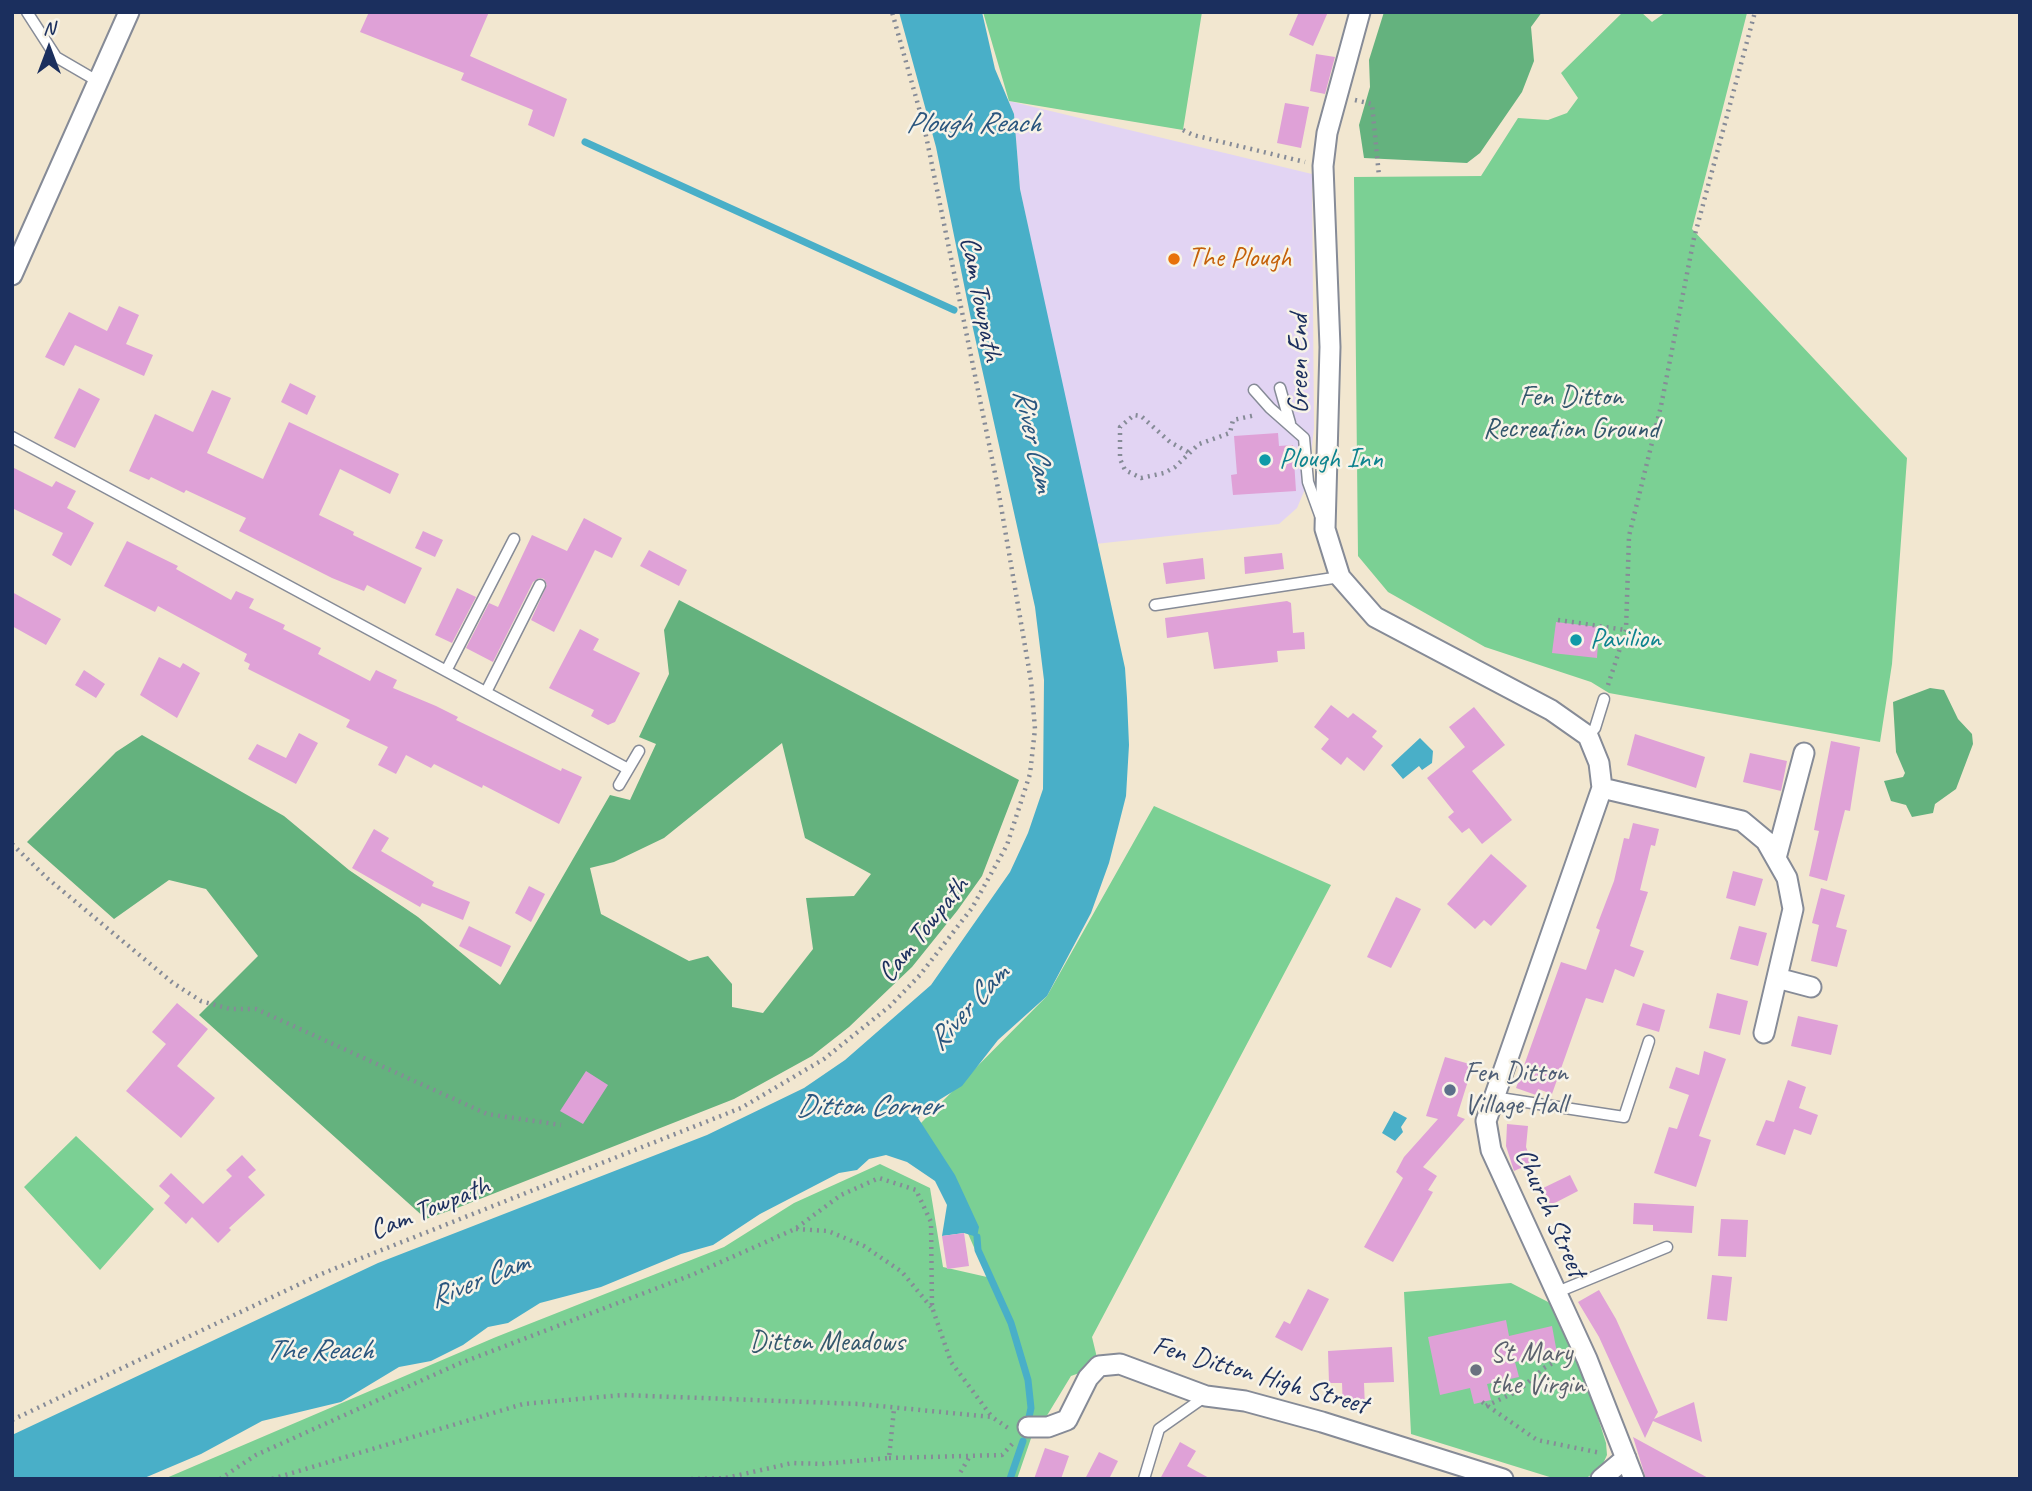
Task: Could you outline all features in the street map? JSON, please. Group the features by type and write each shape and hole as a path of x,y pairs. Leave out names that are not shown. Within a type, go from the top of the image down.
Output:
{"street":[{"path":"12,275 129,12"},
{"name":"Green End","path":"1360,12 1327,133 1323,166 1330,347 1325,529 1340,577 1375,617 1551,710 1588,736"},
{"path":"1588,736 1599,763 1602,788 1742,821 1766,841 1787,878 1793,909 1763,1033"},
{"path":"1776,858 1804,752"},
{"name":"Church Street","path":"1602,788 1486,1121 1491,1150 1554,1293 1587,1359 1622,1462 1634,1479"},
{"path":"1777,978 1811,987"},
{"name":"Fen Ditton High Street","path":"1026,1428 1068,1420 1088,1378 1099,1366 1120,1364 1206,1396 1245,1401 1322,1422 1503,1479"},
{"path":"1601,1479 1622,1462"}],"lane":[{"path":"26,12 56,57 99,82"},
{"path":"1280,388 1290,423"},
{"path":"1254,390 1304,438 1308,482 1325,529"},
{"path":"12,437 628,769"},
{"path":"446,671 514,539"},
{"path":"1155,605 1340,577"},
{"path":"486,692 540,585"},
{"path":"1588,736 1595,729 1604,699"},
{"path":"619,785 639,751"},
{"path":"1493,1097 1624,1116 1649,1041"},
{"path":"1554,1293 1667,1247"},
{"path":"1144,1479 1159,1429 1206,1396"}],"path":[{"name":"Cam Towpath","path":"12,1420 321,1274 741,1108 824,1059 890,1006 920,975 972,908 1007,845 1030,774 1035,729 1031,681 997,483 924,126 892,12"},
{"path":"1604,699 1626,630 1629,536 1661,406 1694,238 1755,12"},
{"path":"1338,96 1372,104 1379,176"},
{"path":"1183,130 1193,135 1323,166"},
{"path":"1188,452 1170,442 1141,416 1134,415 1119,427 1119,459 1131,475 1142,478 1164,473 1175,467 1199,444 1230,433 1233,420 1250,418 1270,408"},
{"path":"1558,620 1626,630"},
{"path":"12,845 47,878 173,983 201,1001 230,1009 256,1009 487,1114 561,1125"},
{"path":"220,1479 256,1455 458,1364 694,1273 795,1229 841,1195 879,1178 916,1190 931,1222 932,1307 951,1362 992,1417"},
{"path":"795,1229 828,1231 864,1246 902,1272 932,1307"},
{"path":"1564,1349 1558,1360 1544,1368 1518,1391 1484,1404 1537,1440 1606,1455 1622,1462"},
{"path":"272,1479 523,1404 623,1395 894,1409 992,1417 1026,1428 1002,1455 889,1458 822,1464 792,1463 726,1478 691,1479"},
{"path":"889,1458 894,1409"},
{"path":"960,1479 960,1473 971,1456"}],"shaded area":[{"name":"The Plough","path":"1009,101 1312,174 1314,428 1308,482 1297,508 1279,524 1095,544 1020,189 1014,114"}],"green space":[{"path":"983,12 1202,12 1183,130 1009,101"},
{"path":"1384,12 1542,12 1531,27 1534,61 1522,92 1480,153 1467,163 1364,158 1359,125 1370,87 1369,60"},
{"name":"Fen Ditton Recreation Ground","path":"1623,12 1641,12 1652,22 1666,12 1747,13 1692,229 1907,458 1892,664 1880,742 1609,693 1591,682 1485,647 1388,592 1358,556 1354,177 1481,176 1518,118 1548,120 1567,113 1578,98 1561,73"},
{"path":"679,600 1019,780 982,876 912,967 849,1027 812,1056 734,1099 426,1219 199,1015 258,956 206,889 169,880 114,919 27,842 116,752 142,735 284,816 349,870 418,917 500,985 610,795 630,800 656,744 639,737 669,674 664,630","holes":["782,743 805,838 871,874 854,896 806,898 813,949 763,1013 732,1007 732,984 708,956 689,961 601,914 590,868 614,862 664,838"]},
{"path":"1930,688 1944,690 1958,719 1972,734 1973,744 1956,789 1935,804 1933,813 1912,817 1906,805 1891,801 1884,781 1903,777 1905,773 1896,752 1893,702"},
{"name":"Ditton Meadows","path":"1154,806 1331,885 1092,1337 1099,1366 1071,1376 1040,1427 1038,1418 1017,1479 164,1479 496,1337 724,1247 794,1203 880,1164 930,1188 943,1267 987,1277 920,1124 1047,996"},
{"path":"76,1136 154,1209 100,1270 24,1187"},
{"path":"1511,1283 1552,1304 1583,1370 1606,1443 1607,1455 1601,1468 1585,1479 1556,1479 1411,1434 1404,1292"}],"water":[{"path":"899,12 982,12 995,69 1014,114 1020,189 1125,668 1127,698 1129,745 1126,796 1109,863 1091,913 1047,996 998,1040 962,1086 939,1100 918,1118 955,1175 979,1227 977,1237 964,1233 942,1236 947,1205 935,1181 907,1162 886,1155 869,1159 857,1170 839,1173 760,1214 713,1245 681,1254 601,1287 540,1303 508,1323 488,1327 463,1345 431,1361 399,1367 341,1402 262,1421 201,1454 142,1479 12,1479 12,1435 378,1263 707,1135 804,1088 845,1060 931,985 1010,872 1028,833 1043,789 1044,680 1035,607 936,147"},
{"path":"1420,738 1433,751 1432,763 1422,770 1419,766 1403,779 1391,765"},
{"path":"1394,1111 1407,1118 1401,1127 1403,1132 1395,1141 1382,1133"}],"building":[{"path":"369,12 489,12 470,56 567,99 554,137 528,125 533,110 461,80 464,73 360,32"},
{"path":"1299,12 1328,12 1313,46 1289,35"},
{"path":"1316,54 1335,57 1325,94 1310,91"},
{"path":"1285,103 1309,107 1301,148 1277,143"},
{"path":"119,306 139,315 126,344 153,355 144,376 75,345 64,366 45,357 69,312 107,331"},
{"path":"290,383 316,396 307,415 281,402"},
{"path":"79,388 100,399 75,448 54,438"},
{"path":"212,390 231,398 207,453 263,479 289,422 399,474 390,494 340,469 319,515 354,532 353,535 422,568 405,604 367,585 364,591 332,578 239,531 246,518 186,490 184,493 151,477 149,480 129,471 155,414 193,432"},
{"name":"Plough Inn","path":"1278,433 1279,446 1293,445 1296,491 1233,495 1231,475 1237,474 1234,436"},
{"path":"12,467 52,487 56,481 76,491 67,508 94,523 71,566 52,555 63,533 12,508"},
{"path":"584,518 622,538 612,558 595,550 554,632 531,620 547,585 544,579 539,578 533,582 493,662 466,648 489,603 498,607 532,535 567,551"},
{"path":"423,531 443,540 435,557 415,548"},
{"path":"127,541 178,566 176,569 231,600 236,591 254,599 249,608 285,625 283,629 321,648 318,654 370,681 376,670 397,680 393,688 436,706 458,717 456,720 561,771 562,768 582,777 559,824 483,785 482,788 434,764 431,768 406,755 396,774 378,765 388,747 346,727 350,720 248,669 250,664 244,661 247,654 158,606 155,612 104,586"},
{"path":"649,550 687,570 679,586 640,566"},
{"path":"1282,553 1284,569 1245,574 1244,557"},
{"path":"1203,558 1205,579 1166,584 1163,563"},
{"path":"457,588 476,597 452,643 435,635"},
{"path":"12,592 61,619 46,645 12,626"},
{"path":"1287,601 1291,603 1293,633 1304,632 1305,649 1277,651 1278,662 1214,669 1208,632 1167,638 1165,618"},
{"name":"Pavilion","path":"1556,622 1599,627 1597,658 1552,653"},
{"path":"580,629 599,639 593,650 640,673 615,722 608,725 591,716 594,710 549,688"},
{"path":"159,657 180,668 183,663 200,673 177,718 140,695"},
{"path":"84,670 105,684 96,698 75,685"},
{"path":"1331,705 1348,718 1353,713 1377,731 1372,737 1383,746 1364,771 1347,757 1341,765 1321,749 1329,739 1314,727"},
{"path":"1474,707 1505,745 1472,771 1512,820 1482,844 1469,828 1462,833 1448,817 1454,812 1427,778 1465,747 1449,727"},
{"path":"299,733 318,743 296,784 248,759 257,744 286,758"},
{"path":"1635,734 1705,757 1696,788 1627,765"},
{"path":"1831,741 1860,747 1850,811 1845,810 1827,881 1809,876 1819,831 1814,830"},
{"path":"1750,753 1787,761 1781,791 1743,782"},
{"path":"1633,823 1659,829 1655,846 1651,845 1640,890 1648,892 1630,946 1644,951 1634,977 1615,969 1603,1003 1586,998 1552,1094 1538,1089 1536,1095 1516,1088 1561,962 1586,970 1600,930 1596,928 1614,881 1624,838 1629,839"},
{"path":"374,829 389,838 381,851 434,882 432,886 470,902 463,920 422,903 420,907 352,868"},
{"path":"1491,854 1527,886 1491,926 1484,920 1475,929 1447,904"},
{"path":"1733,871 1763,879 1755,906 1726,898"},
{"path":"529,886 545,894 531,922 515,913"},
{"path":"1821,888 1845,895 1836,927 1847,930 1837,967 1811,961 1819,925 1812,923"},
{"path":"1396,897 1421,909 1391,968 1367,957"},
{"path":"469,926 511,946 501,967 459,946"},
{"path":"1739,926 1767,933 1758,966 1730,959"},
{"path":"1717,993 1748,1001 1740,1035 1709,1028"},
{"path":"177,1003 208,1029 177,1066 215,1098 181,1138 126,1091 166,1044 152,1032"},
{"path":"1643,1003 1665,1010 1659,1032 1636,1025"},
{"path":"1798,1016 1838,1025 1831,1055 1791,1046"},
{"path":"1704,1051 1726,1059 1699,1136 1711,1140 1696,1187 1654,1173 1669,1127 1677,1129 1689,1095 1669,1088 1676,1067 1699,1075"},
{"path":"1445,1057 1473,1065 1457,1116 1465,1119 1423,1167 1437,1176 1428,1190 1433,1192 1393,1262 1364,1247 1403,1178 1396,1172 1404,1157 1438,1119 1426,1116"},
{"path":"586,1071 608,1085 583,1124 560,1111"},
{"path":"1788,1080 1806,1087 1799,1108 1818,1115 1811,1135 1794,1129 1785,1155 1756,1145 1766,1120 1774,1122"},
{"path":"1507,1124 1528,1126 1526,1147 1532,1163 1514,1171 1506,1146"},
{"path":"242,1155 256,1170 248,1177 265,1195 229,1228 231,1230 218,1243 192,1217 186,1224 164,1203 170,1196 159,1186 171,1173 203,1204 232,1176 226,1170"},
{"path":"1570,1175 1578,1191 1547,1207 1539,1190"},
{"path":"1634,1203 1694,1206 1692,1233 1653,1231 1653,1225 1633,1224"},
{"path":"1721,1219 1748,1220 1746,1257 1718,1256"},
{"path":"964,1233 969,1266 947,1269 942,1236"},
{"path":"1712,1275 1732,1277 1727,1321 1707,1319"},
{"path":"1308,1289 1329,1299 1302,1351 1275,1337 1284,1321 1290,1324"},
{"path":"1599,1290 1616,1319 1658,1412 1654,1419 1694,1402 1702,1442 1653,1421 1645,1438 1599,1337 1578,1302"},
{"name":"St Mary the Virgin","path":"1506,1320 1509,1336 1552,1326 1557,1353 1515,1362 1519,1377 1487,1384 1491,1400 1474,1404 1470,1388 1440,1395 1428,1337"},
{"path":"1392,1347 1394,1382 1364,1383 1365,1408 1343,1409 1342,1383 1329,1383 1328,1351"},
{"path":"1633,1437 1710,1479 1646,1479"},
{"path":"1180,1442 1196,1451 1187,1466 1211,1479 1160,1479"},
{"path":"1045,1448 1069,1456 1061,1479 1034,1479"},
{"path":"1099,1452 1118,1461 1109,1479 1085,1479"}],"waterway":[{"path":"585,142 954,310"},
{"path":"977,1237 978,1250 1011,1323 1028,1380 1031,1408 1028,1422"},
{"path":"1010,1479 1023,1441"}],"place":[{"name":"The Plough","path":"1174,259"},
{"name":"Plough Inn","path":"1265,460"},
{"name":"Pavilion","path":"1576,640"},
{"name":"Fen Ditton Village Hall","path":"1450,1090"},
{"name":"St Mary the Virgin","path":"1476,1370"}],"water label":[{"name":"Plough Reach","path":"973,124"},
{"name":"River Cam","path":"1033,440"},
{"name":"River Cam","path":"969,1008"},
{"name":"Ditton Corner","path":"868,1107"},
{"name":"River Cam","path":"479,1281"},
{"name":"The Reach","path":"319,1351"}]}
